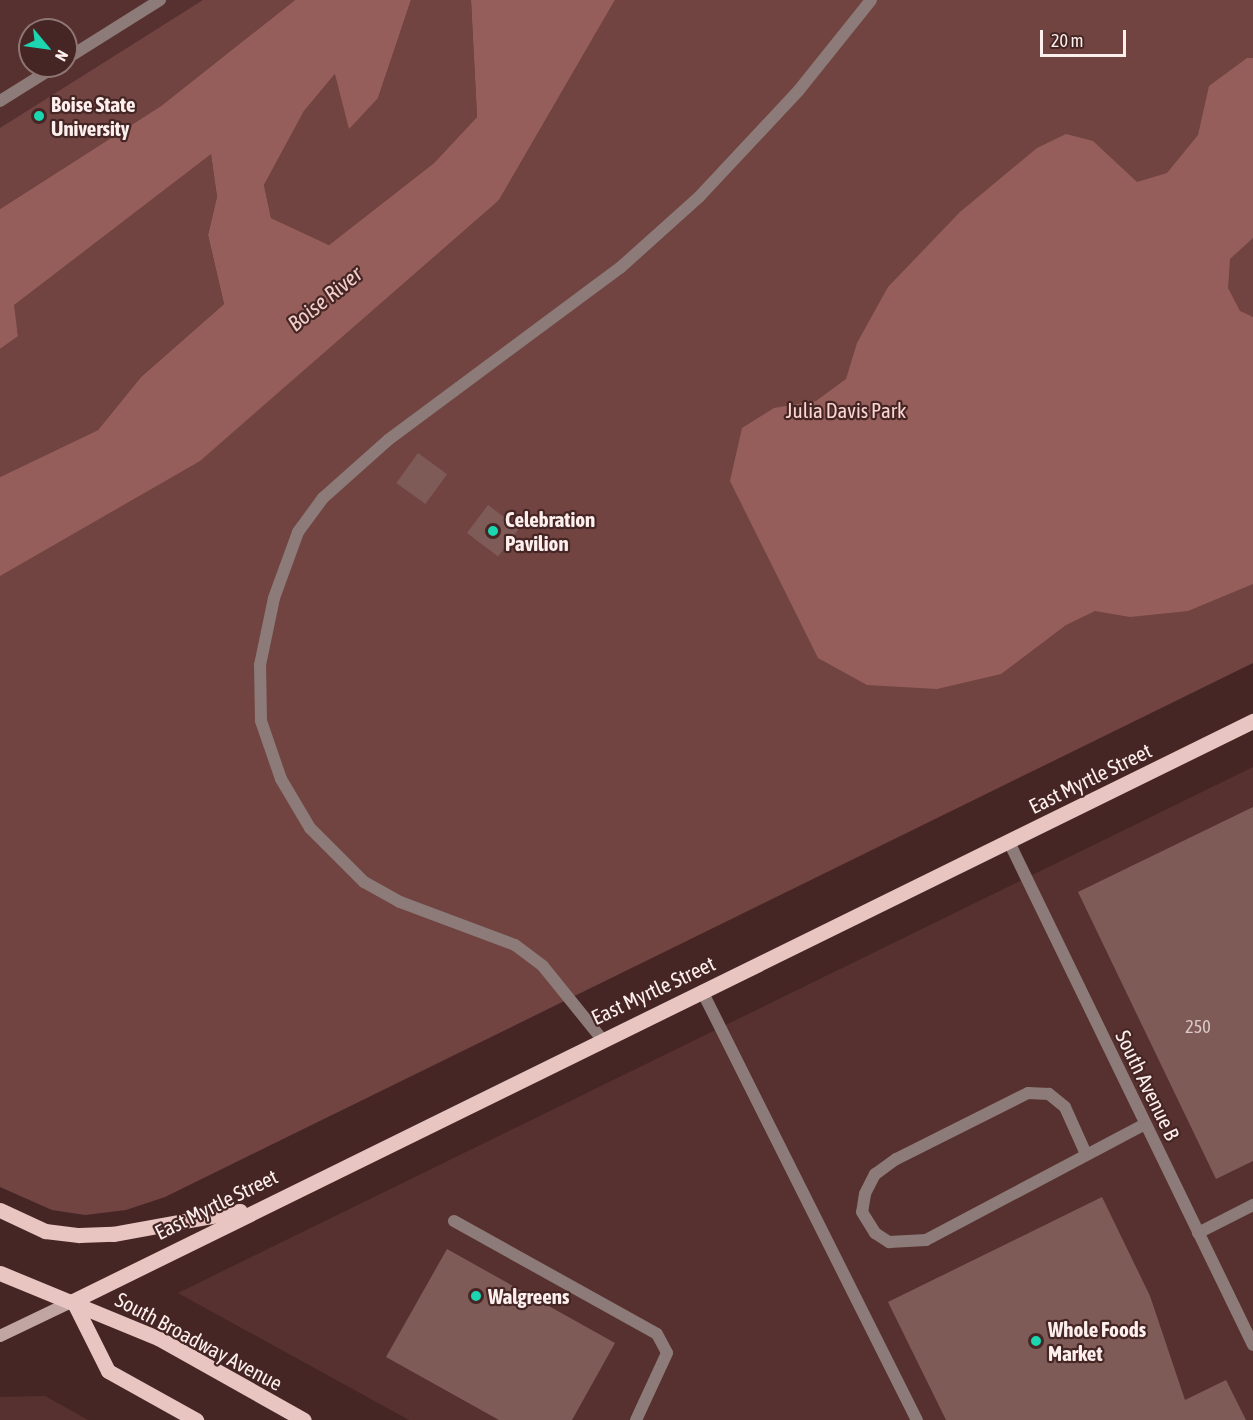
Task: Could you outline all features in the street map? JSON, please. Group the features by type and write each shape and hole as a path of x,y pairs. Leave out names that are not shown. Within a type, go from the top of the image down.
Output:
{"main road":[{"name":"East Myrtle Street","path":"73,1301 255,1208 1253,721"},
{"path":"0,1210 45,1231 80,1235 113,1234 255,1208"},
{"name":"South Broadway Avenue","path":"0,1273 73,1301 158,1338 304,1420"},
{"path":"0,1336 73,1301"},
{"name":"South Broadway Avenue","path":"73,1301 108,1371 196,1420"}],"street":[{"path":"78,51 160,0"},
{"path":"601,1038 543,966 516,945 400,902 364,882 310,828 281,779 261,721 260,665 274,598 298,532 323,498 388,440 621,267 699,197 799,90 871,0"},
{"path":"0,101 37,78"},
{"name":"South Avenue B","path":"1009,842 1253,1345"},
{"path":"702,991 917,1420"},
{"path":"1086,1155 1065,1107 1050,1094 1028,1093 896,1159 875,1174 864,1194 862,1212 875,1233 889,1242 926,1240 1145,1124"},
{"path":"1198,1233 1253,1205"},
{"path":"454,1221 657,1334 667,1353 636,1420"}],"shaded area":[{"name":"Boise State University","path":"0,0 258,0 0,166"},
{"path":"1253,767 1253,1420 409,1420 178,1293"},
{"path":"45,1396 88,1420 0,1420 0,1397"}],"green space":[{"path":"203,0 295,0 161,106 0,209 0,128"},
{"path":"411,0 471,0 477,117 434,163 329,245 271,218 264,185 304,111 336,73 378,98"},
{"name":"Julia Davis Park","path":"615,0 1253,0 1253,663 165,1197 126,1210 85,1215 52,1210 0,1187 0,567 499,200"},
{"path":"211,153 217,197 208,235 224,304 141,377 98,430 0,477 0,349 18,335 13,305"}],"water":[{"name":"Boise River","path":"295,0 411,0 378,98 349,129 335,74 304,111 264,185 271,218 329,245 434,163 477,117 471,0 615,0 499,200 200,461 0,576 0,477 98,430 141,377 224,304 208,235 217,197 211,154 14,305 18,336 0,349 0,209 161,106"},
{"path":"1247,58 1253,58 1253,238 1230,259 1228,288 1240,311 1253,317 1253,584 1188,611 1130,617 1095,611 1066,625 1001,674 937,689 867,685 818,658 730,481 742,428 774,408 816,401 846,379 857,343 888,287 960,212 1037,148 1066,134 1093,141 1137,182 1167,173 1198,135 1209,86"}],"building":[{"path":"418,453 447,474 425,504 396,483"},
{"name":"Celebration Pavilion","path":"488,505 519,528 498,556 467,533"},
{"path":"1253,807 1253,1161 1216,1179 1078,892"},
{"name":"Whole Foods Market","path":"1102,1197 1150,1296 1185,1400 1226,1380 1246,1420 946,1420 888,1302"},
{"name":"Walgreens","path":"447,1249 615,1343 572,1420 499,1420 386,1357"}],"place":[{"name":"Boise State University","path":"39,116"},
{"name":"Celebration Pavilion","path":"493,531"},
{"name":"Walgreens","path":"476,1296"},
{"name":"Whole Foods Market","path":"1036,1341"}]}
